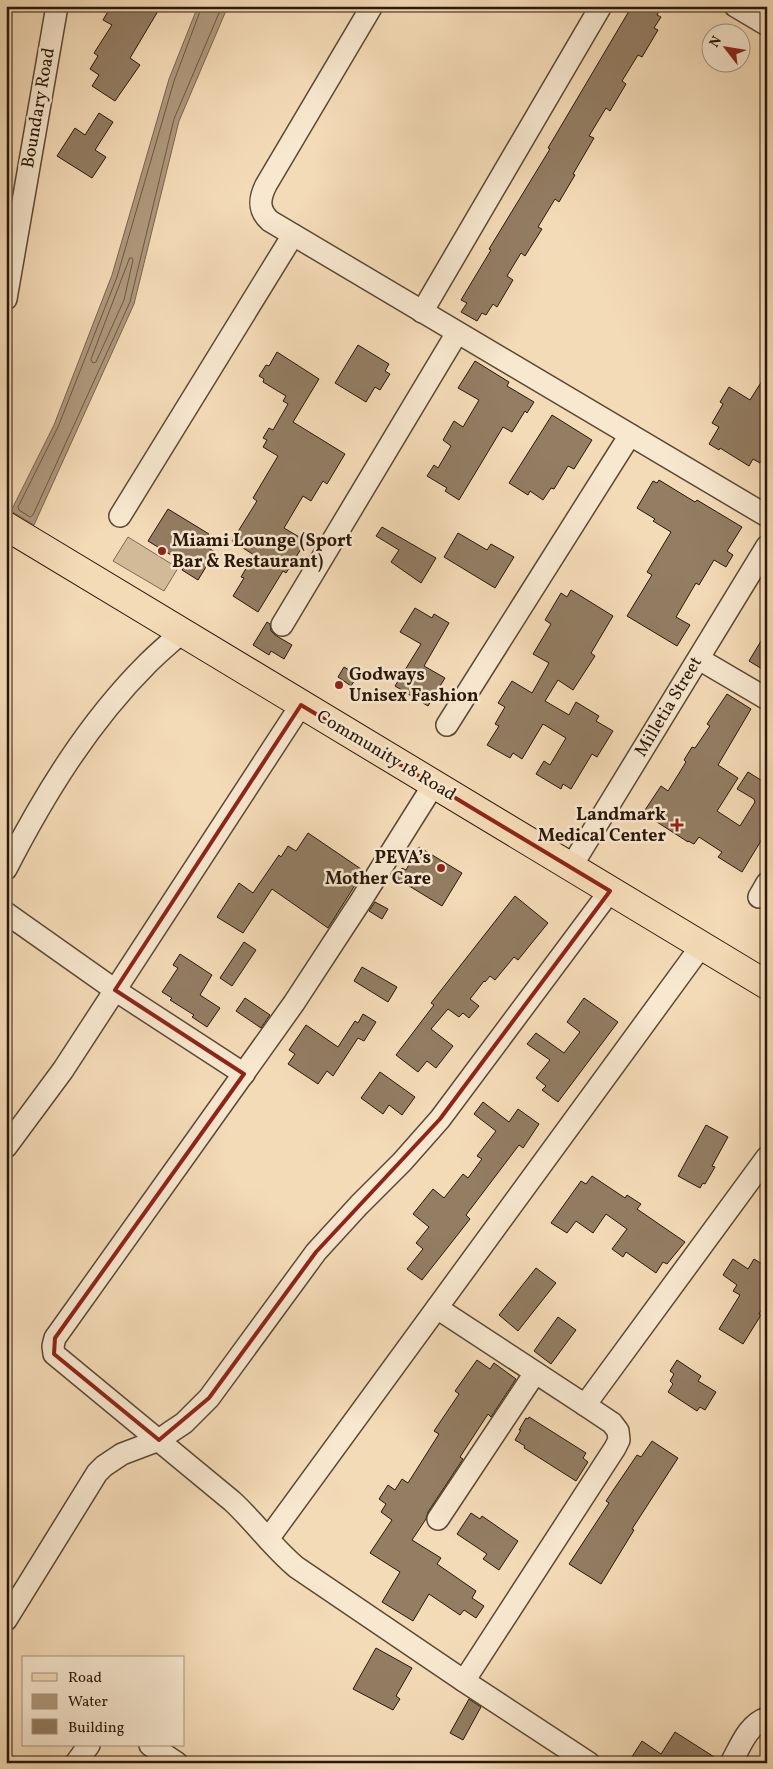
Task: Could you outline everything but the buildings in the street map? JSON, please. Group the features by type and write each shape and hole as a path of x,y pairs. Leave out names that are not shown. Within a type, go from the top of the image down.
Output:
{"main road":[{"name":"Community 18 Road","path":"6,526 767,985"}],"street":[{"name":"Boundary Road","path":"6,299 57,6"},
{"path":"372,6 262,194 260,209 264,216 457,334 767,516"},
{"path":"422,312 601,6"},
{"path":"735,6 767,25"},
{"path":"120,516 293,235"},
{"path":"282,625 457,334"},
{"path":"447,725 630,435"},
{"name":"Milletia Street","path":"571,867 767,546"},
{"path":"6,869 49,790 86,736 147,663 182,633"},
{"path":"699,658 767,699"},
{"path":"6,1147 63,1070 301,705"},
{"path":"434,784 327,953 244,1074 55,1338 54,1354 232,1501 283,1556 314,1580 589,1763"},
{"path":"6,1620 97,1473 122,1454 159,1440 184,1423 209,1398 316,1252 402,1162 440,1119 610,891"},
{"path":"6,913 115,990 244,1074"},
{"path":"268,1539 702,945"},
{"path":"586,1405 767,1157"},
{"path":"437,1308 612,1423 618,1431 619,1440 464,1681"},
{"path":"438,1519 535,1374"},
{"path":"731,1763 749,1732 759,1721 767,1718"},
{"path":"76,1763 88,1746"},
{"path":"152,1746 177,1763"}],"highlighted area":[{"path":"301,705 610,891 440,1119 316,1252 209,1398 159,1440 54,1354 55,1338 244,1074 115,990"}],"shaded area":[{"path":"128,537 178,568 164,591 113,561"}],"water":[{"path":"198,6 228,6 179,121 134,304 34,525 11,511 54,425 112,275 169,79"}],"place":[{"name":"Miami Lounge (Sport Bar & Restaurant)","path":"162,551"},
{"name":"Godways Unisex Fashion","path":"339,685"},
{"name":"Landmark Medical Center","path":"677,825"},
{"name":"PEVA’s Mother Care","path":"441,868"}]}
